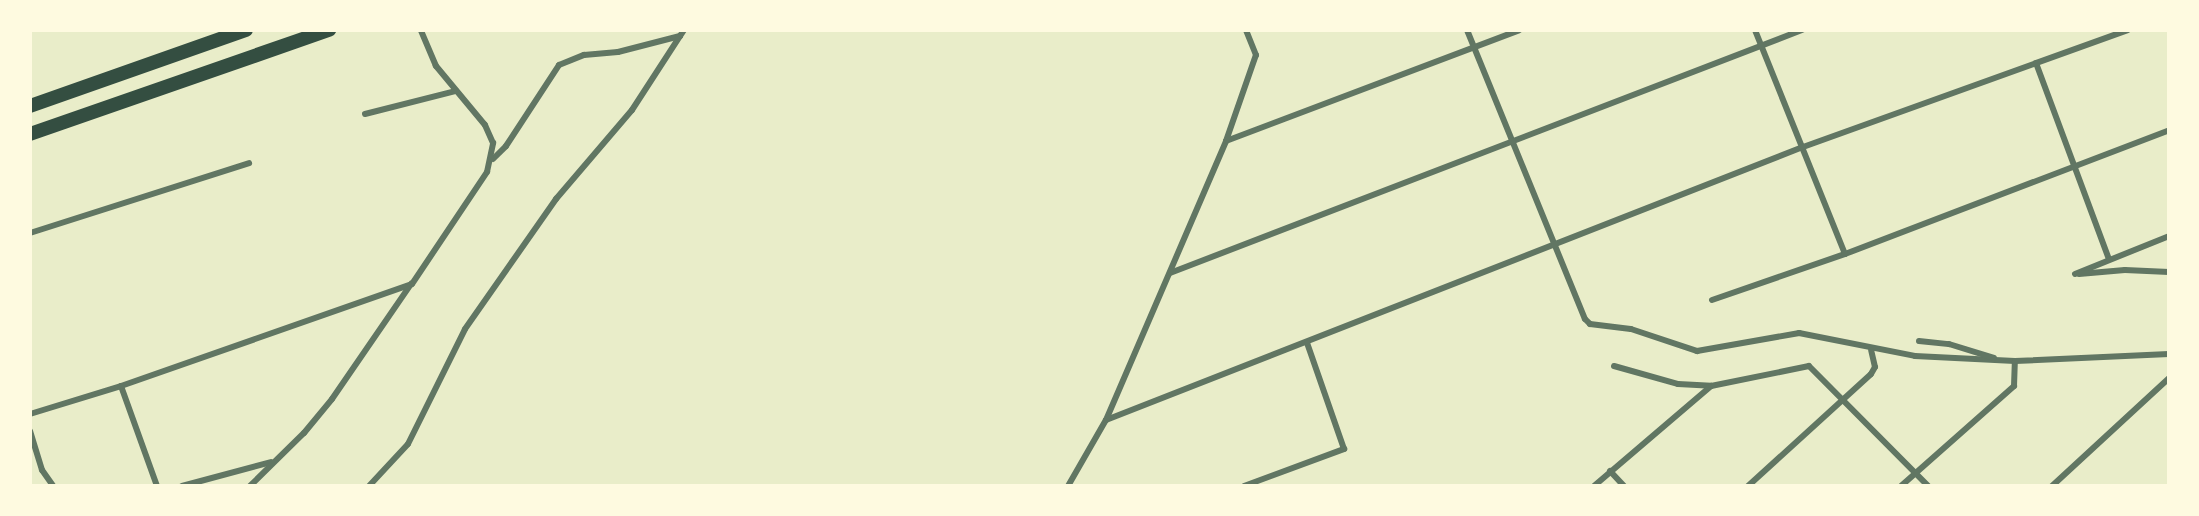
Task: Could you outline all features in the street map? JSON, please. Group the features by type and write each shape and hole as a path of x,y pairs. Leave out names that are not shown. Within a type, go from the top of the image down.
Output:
{"main road":[{"path":"30,106 246,30"},
{"path":"30,134 329,30"}],"street":[{"path":"421,30 436,66 490,132 493,160"},
{"path":"1068,486 1106,420 1226,141 1256,55 1246,30"},
{"path":"1467,30 1514,139 1585,319 1590,324 1631,329 1697,351 1799,333 1871,350 2002,361 2169,354"},
{"path":"1226,141 1519,30"},
{"path":"1755,30 1845,254"},
{"path":"1170,273 1802,30"},
{"path":"1106,420 1803,147 2128,30"},
{"path":"250,486 271,462 304,433 332,399 559,65 584,55 618,52 682,33"},
{"path":"369,486 408,444 465,329 556,199 632,110 682,33"},
{"path":"2036,63 2109,259"},
{"path":"365,114 456,91"},
{"path":"1712,300 1845,254 2169,130"},
{"path":"30,234 249,163"},
{"path":"2169,236 2075,274 2103,274 2125,270 2169,273"},
{"path":"30,414 121,386 412,284"},
{"path":"1919,340 1959,347 2002,361"},
{"path":"1244,486 1344,449 1307,343"},
{"path":"1748,486 1871,375 1875,367 1871,350"},
{"path":"1900,486 2014,386 2014,361"},
{"path":"1614,366 1678,384 1711,386 1809,366 1928,486"},
{"path":"2052,486 2169,378"},
{"path":"121,386 157,486"},
{"path":"1594,486 1711,386"},
{"path":"30,431 42,470 53,486"},
{"path":"182,486 271,462"},
{"path":"1610,471 1624,486"}]}
